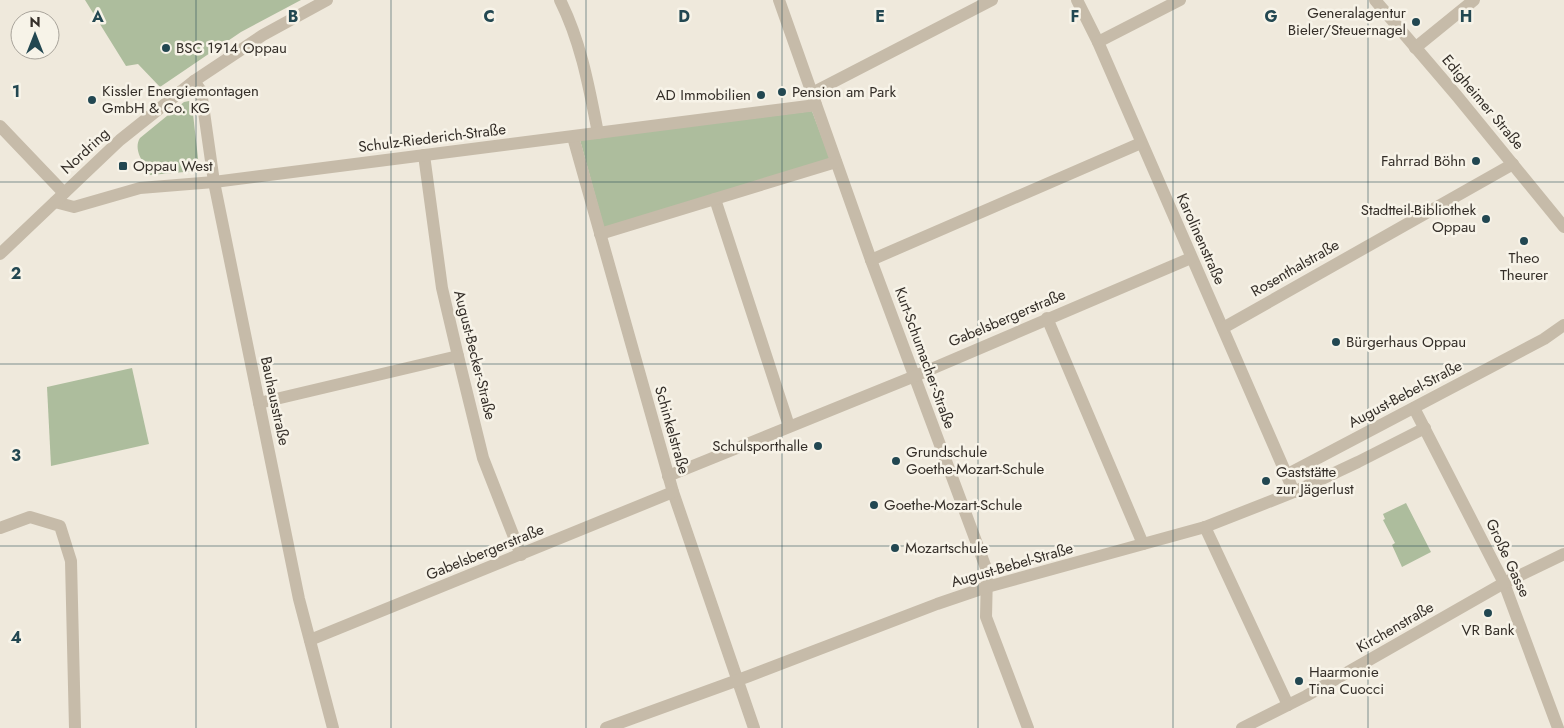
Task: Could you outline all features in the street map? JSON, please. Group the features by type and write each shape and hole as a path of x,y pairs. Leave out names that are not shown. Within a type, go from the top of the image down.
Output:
{"street":[{"name":"Nordring","path":"0,254 120,140 194,81 263,35 327,0"},
{"path":"560,0 585,65 598,133"},
{"name":"Kurt-Schumacher-Straße","path":"778,0 871,260 988,573 986,617 1028,728"},
{"path":"814,99 992,0"},
{"name":"Karolinenstraße","path":"1077,0 1098,42 1294,492"},
{"path":"1098,42 1180,0"},
{"name":"Edigheimer Straße","path":"1375,0 1564,227"},
{"path":"1415,48 1474,0"},
{"name":"Bauhausstraße","path":"194,81 202,91 214,182 299,599 333,728"},
{"name":"Schulz-Riederich-Straße","path":"59,197 74,207 140,188 214,182 573,137 814,99"},
{"name":"Nordring","path":"0,126 59,197"},
{"name":"Schinkelstraße","path":"573,137 668,476 754,728"},
{"path":"871,260 1141,143"},
{"name":"August-Becker-Straße","path":"424,155 442,288 458,356 483,458 521,555"},
{"path":"600,234 836,162"},
{"name":"Rosenthalstraße","path":"1223,328 1513,164"},
{"path":"715,199 789,426"},
{"name":"Gabelsbergerstraße","path":"668,476 915,376 1191,258"},
{"path":"1047,318 1143,544"},
{"name":"August-Bebel-Straße","path":"1286,475 1544,339 1564,325"},
{"path":"259,403 458,356"},
{"name":"Große Gasse","path":"1414,408 1504,583 1558,728"},
{"name":"August-Bebel-Straße","path":"606,728 987,587 1205,527 1294,492 1425,428"},
{"name":"Gabelsbergerstraße","path":"310,640 673,492"},
{"path":"0,528 30,517 60,526 72,561 75,728"},
{"path":"1205,527 1288,705"},
{"name":"Kirchenstraße","path":"1242,728 1288,705 1504,583 1563,556"}],"green space":[{"name":"BSC 1914 Oppau","path":"85,0 301,0 241,32 160,87 138,64 126,66"},
{"path":"189,101 192,105 199,167 196,171 150,175 138,151 140,138 184,102"},
{"path":"812,111 830,159 604,228 580,140"},
{"path":"132,368 149,444 51,466 47,387"},
{"path":"1406,503 1431,552 1402,567 1392,545 1395,543 1383,520 1385,519 1383,514"}],"place":[{"name":"Generalagentur Bieler/Steuernagel","path":"1416,22"},
{"name":"BSC 1914 Oppau","path":"166,48"},
{"name":"Pension am Park","path":"782,92"},
{"name":"AD Immobilien","path":"761,95"},
{"name":"Kissler Energiemontagen GmbH & Co. KG","path":"92,100"},
{"name":"Fahrrad Böhn","path":"1476,161"},
{"name":"Oppau West","path":"123,166"},
{"name":"Stadtteil-Bibliothek Oppau","path":"1486,219"},
{"name":"Theo Theurer","path":"1524,241"},
{"name":"Bürgerhaus Oppau","path":"1336,342"},
{"name":"Schulsporthalle","path":"818,446"},
{"name":"Grundschule Goethe-Mozart-Schule","path":"896,461"},
{"name":"Gaststätte zur Jägerlust","path":"1266,481"},
{"name":"Goethe-Mozart-Schule","path":"874,505"},
{"name":"Mozartschule","path":"895,548"},
{"name":"VR Bank","path":"1488,613"},
{"name":"Haarmonie Tina Cuocci","path":"1299,681"}]}
